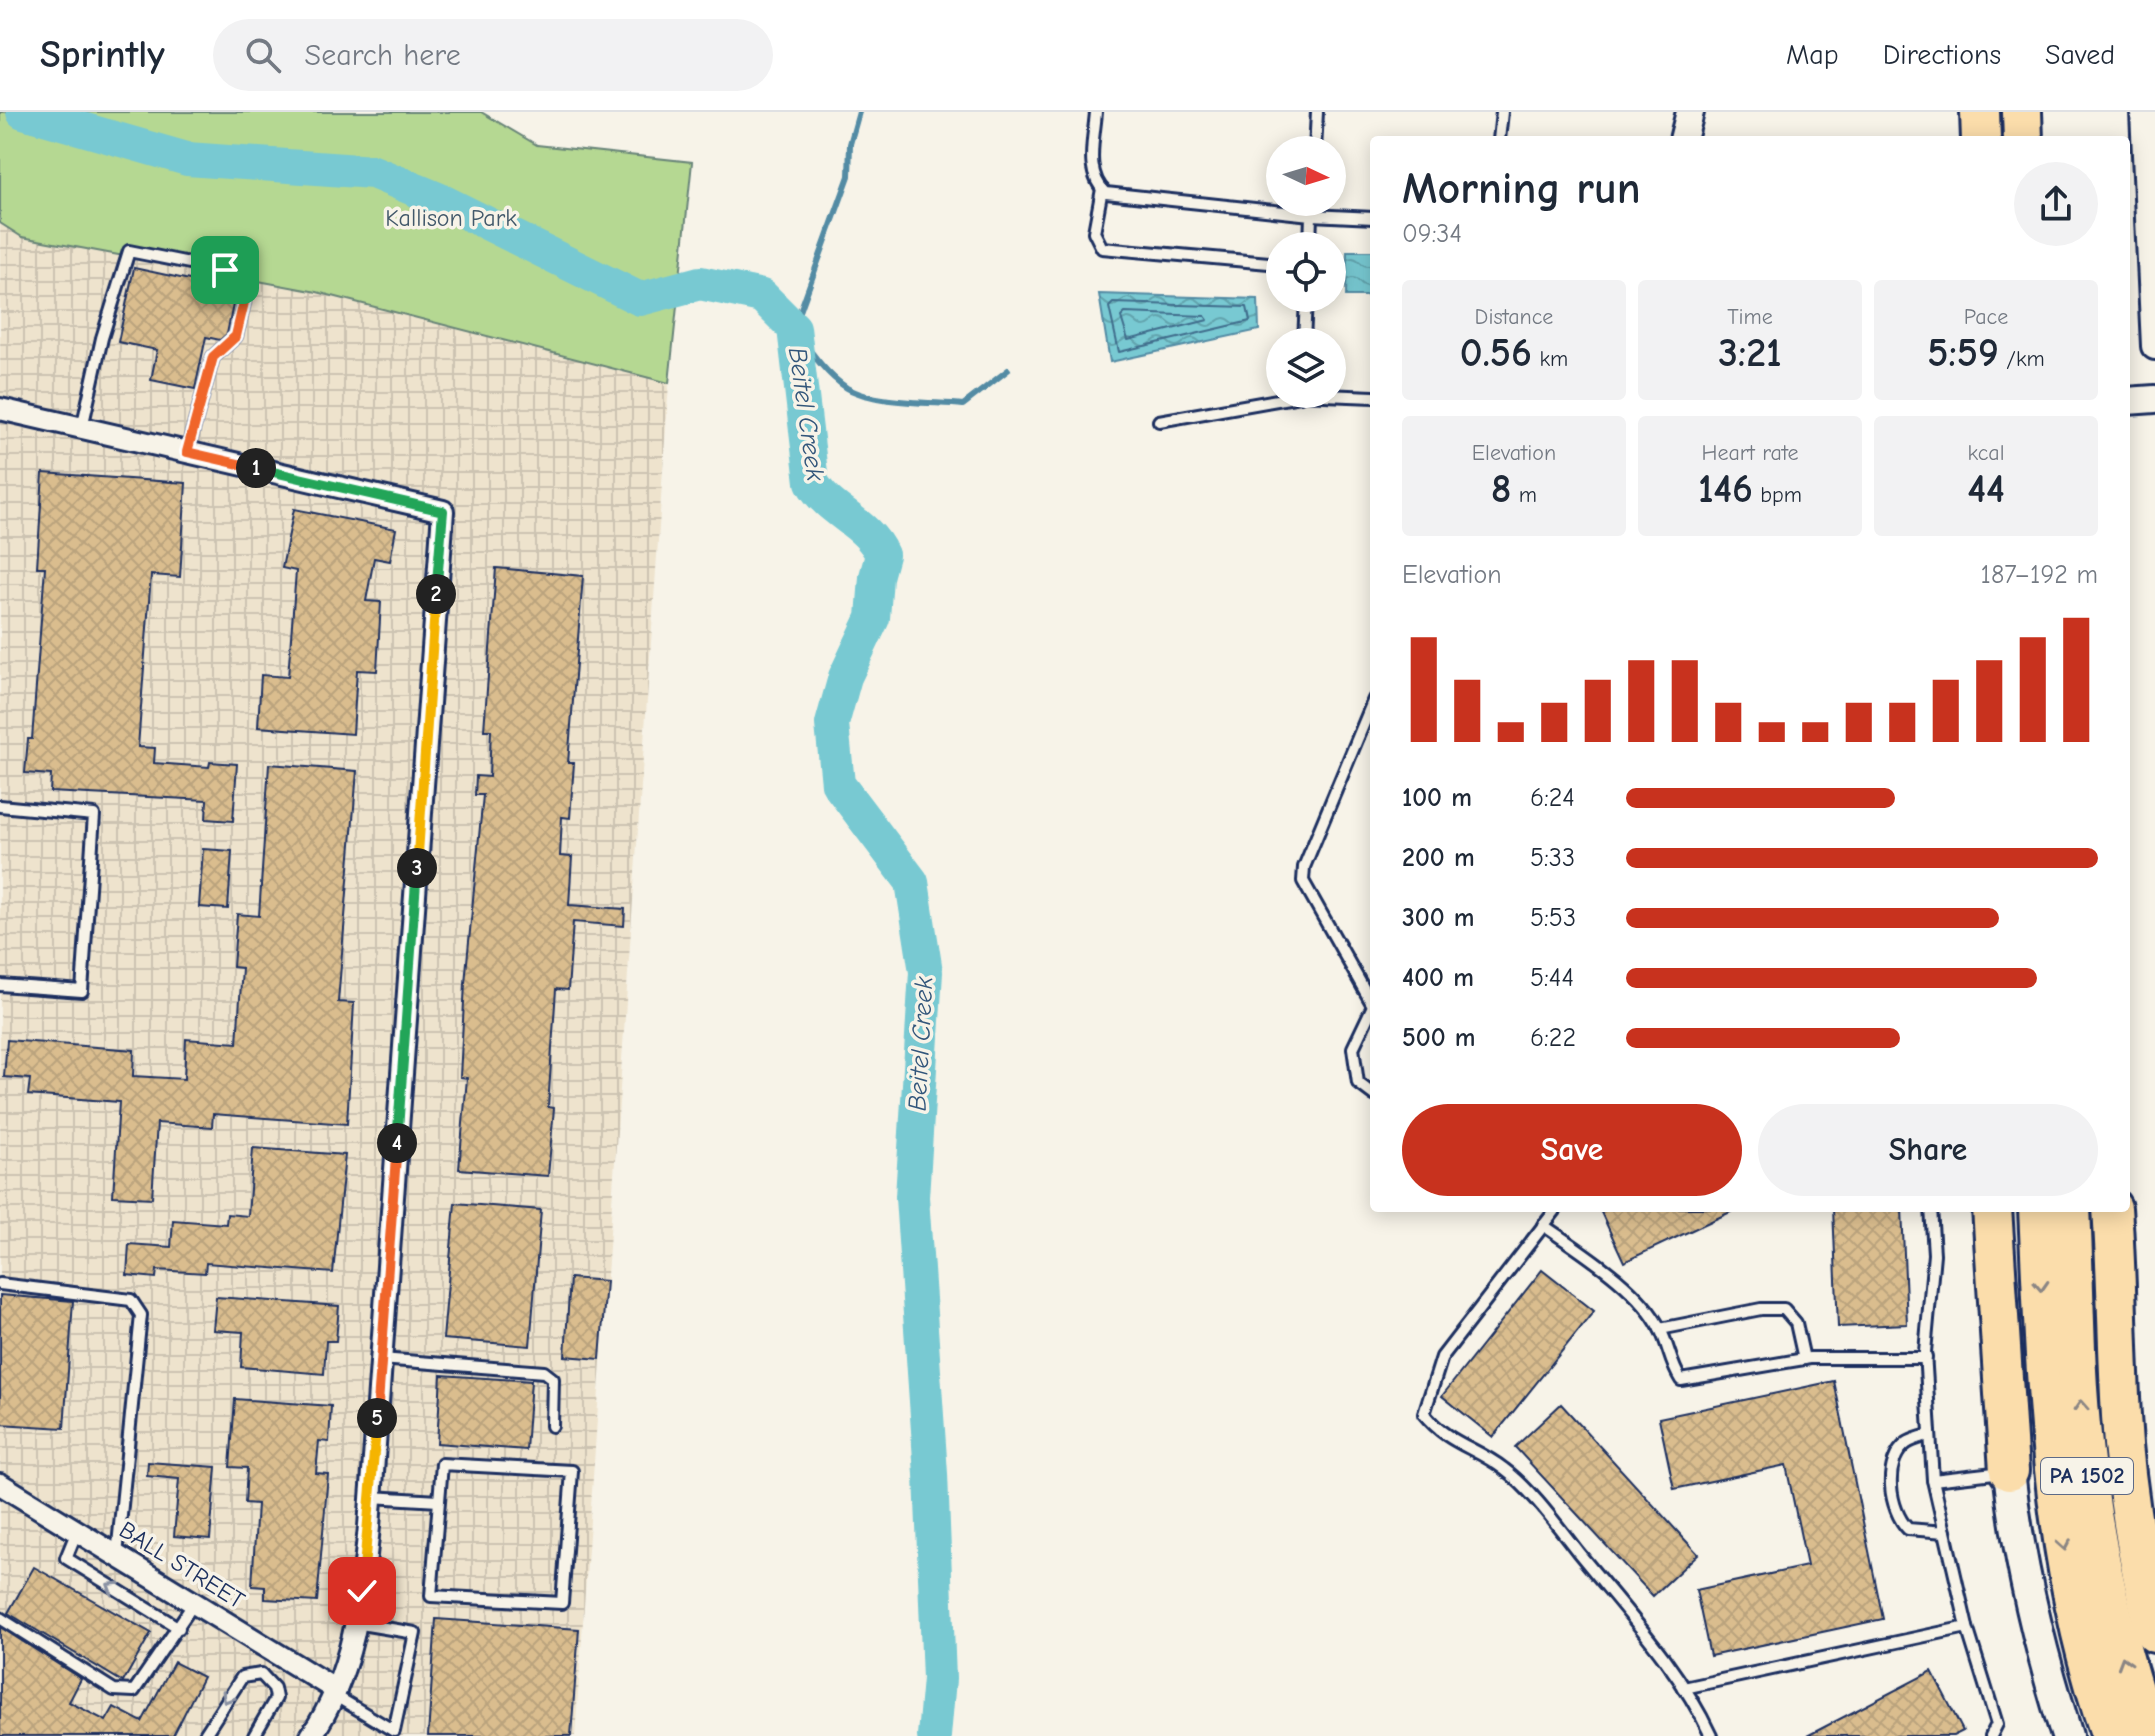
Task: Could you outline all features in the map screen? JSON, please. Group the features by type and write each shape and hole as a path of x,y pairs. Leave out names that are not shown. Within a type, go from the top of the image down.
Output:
{"highway":[{"path":"1980,112 1981,136"},
{"path":"2022,112 2023,136"},
{"path":"1992,1212 2009,1471"},
{"name":"PA 1502","path":"2038,1212 2055,1497 2092,1682 2111,1736"},
{"name":"PA 1502","path":"2071,1212 2085,1460 2098,1552 2121,1652 2148,1736"},
{"path":"2112,1212 2120,1323 2121,1416 2130,1504 2155,1633"}],"main road":[{"path":"2009,1471 2027,1587 2043,1658 2067,1736"}],"street":[{"path":"1684,136 1690,112"},
{"path":"2144,112 2155,346"},
{"path":"2130,401 2155,399"},
{"path":"0,409 443,511 362,1591 335,1693 316,1734"},
{"name":"BALL STREET","path":"0,1484 335,1693"}],"lane":[{"path":"1096,112 1092,172 1102,189 1118,197 1266,211"},
{"path":"1316,136 1317,112"},
{"path":"1499,136 1502,112"},
{"path":"1102,189 1094,232 1102,248 1266,263"},
{"path":"1332,216 1370,218"},
{"path":"82,428 102,338 129,251 225,270 243,286 245,298 236,336 213,357 187,452"},
{"path":"1346,396 1370,397"},
{"path":"1159,421 1266,401"},
{"path":"1370,709 1304,867 1303,881 1370,1001"},
{"path":"0,806 94,815 82,991 0,985"},
{"path":"1370,1012 1353,1048 1358,1083 1370,1092"},
{"path":"1554,1212 1442,1357 1424,1414 1439,1433 1505,1469 1559,1529 1684,1688 1711,1736"},
{"path":"1931,1212 1934,1254 1926,1358 1933,1480 1967,1627 1997,1724 1991,1736"},
{"path":"1543,1225 1598,1264 1641,1304 1660,1329 1669,1362 1681,1380 1804,1359 1926,1358"},
{"path":"0,1284 131,1300 141,1315 117,1555"},
{"path":"1660,1329 1761,1309 1784,1309 1796,1323 1804,1359"},
{"path":"381,1359 544,1372 553,1379 552,1426"},
{"path":"1930,1434 1907,1442 1895,1456 1890,1480 1899,1519 1908,1529 1945,1532"},
{"path":"442,1464 572,1471 562,1603 431,1596 439,1501 442,1464"},
{"path":"1933,1480 2009,1471"},
{"path":"371,1497 439,1501"},
{"path":"77,1531 66,1558 179,1628"},
{"path":"0,1618 114,1690 134,1691 161,1656 194,1603"},
{"path":"335,1693 394,1731 415,1633 355,1623"},
{"path":"1684,1688 1967,1627"},
{"path":"261,1674 272,1651"},
{"path":"204,1736 242,1677 261,1674"},
{"path":"254,1736 276,1698 274,1688 261,1674"}],"shaded area":[{"path":"0,223 22,237 317,292 669,383 575,1736 0,1736"}],"green space":[{"name":"Kallison Park","path":"0,112 481,112 537,145 692,162 669,383 317,292 22,237 0,223"}],"water":[{"path":"1347,251 1370,251 1370,296 1346,296"},
{"path":"1099,294 1258,299 1259,330 1110,362"}],"building":[{"path":"134,268 236,290 227,334 220,340 206,337 195,389 151,380 157,350 118,342"},
{"path":"43,473 186,483 180,577 151,575 138,747 155,748 154,763 209,767 210,762 237,764 233,821 206,819 207,800 50,792 51,775 25,773 28,739 32,739 45,567 37,567"},
{"path":"294,509 396,529 390,561 374,558 366,601 381,602 377,671 357,670 353,734 258,727 261,675 288,677 296,571 282,568"},
{"path":"496,568 583,576 568,763 574,763 570,818 562,817 560,856 572,857 569,905 625,909 624,926 573,922 568,990 556,989 548,1107 554,1108 548,1176 459,1169 467,1078 460,1077 465,983 483,795 475,795 476,776 489,777 491,730 484,730"},
{"path":"269,764 357,771 338,1002 354,1003 347,1124 213,1114 212,1127 157,1123 152,1198 113,1196 119,1102 28,1095 30,1079 4,1077 7,1040 134,1050 133,1076 184,1079 186,1039 237,1043 242,968 233,967 237,914 259,916"},
{"path":"203,849 232,851 228,909 199,907"},
{"path":"253,1148 345,1155 333,1273 206,1263 205,1273 157,1270 156,1278 127,1275 129,1244 171,1247 173,1220 226,1224 227,1214 248,1216"},
{"path":"455,1203 541,1210 530,1346 443,1339"},
{"path":"1601,1212 1730,1212 1624,1262"},
{"path":"1833,1212 1902,1212 1907,1324 1838,1327"},
{"path":"1542,1270 1594,1311 1493,1437 1442,1396"},
{"path":"570,1278 606,1281 600,1359 565,1356"},
{"path":"0,1295 73,1301 64,1428 0,1424"},
{"path":"216,1297 339,1306 336,1341 326,1341 324,1374 241,1367 243,1332 213,1330"},
{"path":"441,1375 531,1381 526,1450 437,1443"},
{"path":"1834,1381 1883,1619 1710,1656 1696,1590 1807,1566 1786,1465 1674,1489 1659,1418"},
{"path":"235,1399 331,1406 329,1442 319,1441 316,1473 328,1474 317,1602 265,1599 265,1587 252,1586 257,1504 245,1503 247,1468 230,1467"},
{"path":"1561,1404 1698,1554 1653,1596 1515,1447"},
{"path":"148,1462 216,1467 210,1539 174,1536 179,1479 147,1476"},
{"path":"34,1567 151,1633 123,1682 8,1613"},
{"path":"436,1619 579,1629 571,1736 428,1736"},
{"path":"0,1627 81,1679 69,1702 106,1721 114,1707 142,1722 174,1662 203,1677 173,1736 0,1736"},
{"path":"1932,1671 1963,1731 1953,1736 1807,1736"}],"waterway":[{"name":"Beitel Creek","path":"23,112 187,159 373,172 440,200 640,299 700,283 762,296 794,328 812,482 828,502 868,534 882,555 876,577 873,618 845,677 832,724 838,784 912,882 926,972 912,1197 931,1474 939,1679 934,1736"},
{"path":"859,112 850,144 849,176 794,328 832,376 847,388 872,397 963,405 1008,370"}],"route":[{"path":"225,270 243,286 245,298 236,336 213,357 187,452 443,511 362,1591"}]}
